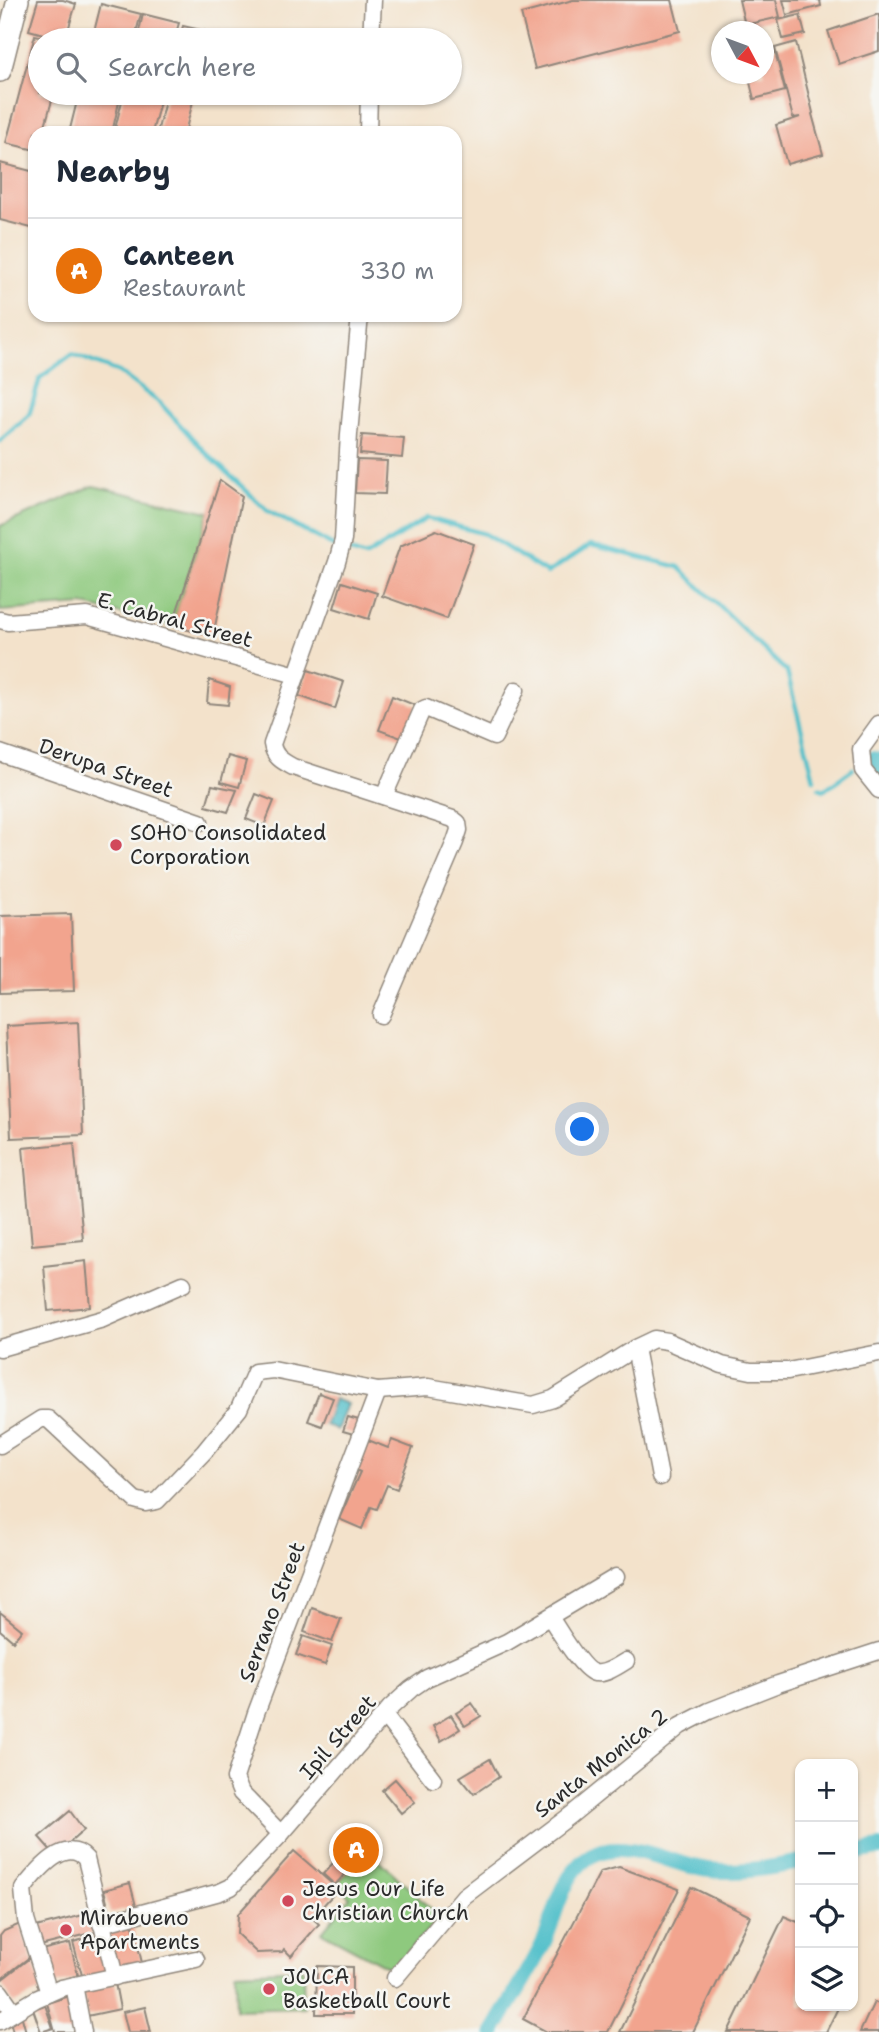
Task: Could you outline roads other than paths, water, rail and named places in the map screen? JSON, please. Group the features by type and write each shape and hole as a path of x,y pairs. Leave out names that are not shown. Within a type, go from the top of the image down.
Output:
{"main road":[{"path":"0,71 18,0"}],"street":[{"path":"372,28 373,0"},
{"path":"368,126 369,105"},
{"path":"358,322 343,540 272,744 278,759 293,767 453,819 458,823 459,830 381,1015"},
{"name":"E. Cabral Street","path":"0,620 8,622 87,616 296,675"},
{"path":"384,796 422,710 426,708 494,737 516,690"},
{"path":"879,724 861,749 863,770 879,790"},
{"name":"Derupa Street","path":"0,753 200,822"},
{"path":"0,1348 103,1319 183,1284"},
{"path":"0,1445 41,1419 48,1419 135,1500 146,1503 157,1501 204,1452 239,1409 256,1372 273,1370 378,1391 428,1387 521,1404 542,1404 654,1339 667,1340 722,1365 751,1371 788,1371 879,1353"},
{"path":"635,1348 660,1477"},
{"name":"Serrano Street","path":"281,1835 241,1793 235,1778 253,1723 378,1391"},
{"name":"Ipil Street","path":"101,1924 231,1887 281,1835 384,1715 411,1689 426,1678 507,1643 616,1577"},
{"path":"550,1617 580,1661 591,1671 595,1673 610,1670 626,1661"},
{"name":"Santa Monica 2","path":"395,1978 464,1896 571,1815 680,1726 709,1711 778,1684 879,1651"},
{"path":"384,1715 433,1779"},
{"path":"49,1993 26,1920 23,1889 37,1872 62,1852 80,1852 86,1858 115,1977"},
{"path":"0,2021 49,1993 74,1985 196,1959"},
{"path":"74,1985 83,2032"},
{"path":"0,1992 14,2011"}],"water":[{"path":"334,1399 347,1404 337,1430 325,1425"}],"waterway":[{"path":"0,441 29,415 40,378 72,354 119,372 160,403 206,453 268,511 331,545 365,557 427,518 485,534 547,573 591,545 679,567 787,672 814,779"},
{"path":"873,765 879,771"},
{"path":"819,788 824,790 853,769"},
{"path":"858,1852 879,1848"},
{"path":"493,2032 541,1948 567,1883 586,1859 602,1851 619,1849 710,1870 733,1871 795,1863"}],"place":[{"name":"SOHO Consolidated Corporation","path":"116,845"},
{"name":"Canteen","path":"356,1850"},
{"name":"Jesus Our Life Christian Church","path":"288,1901"},
{"name":"Mirabueno Apartments","path":"66,1930"},
{"name":"JOLCA Basketball Court","path":"269,1989"}]}
